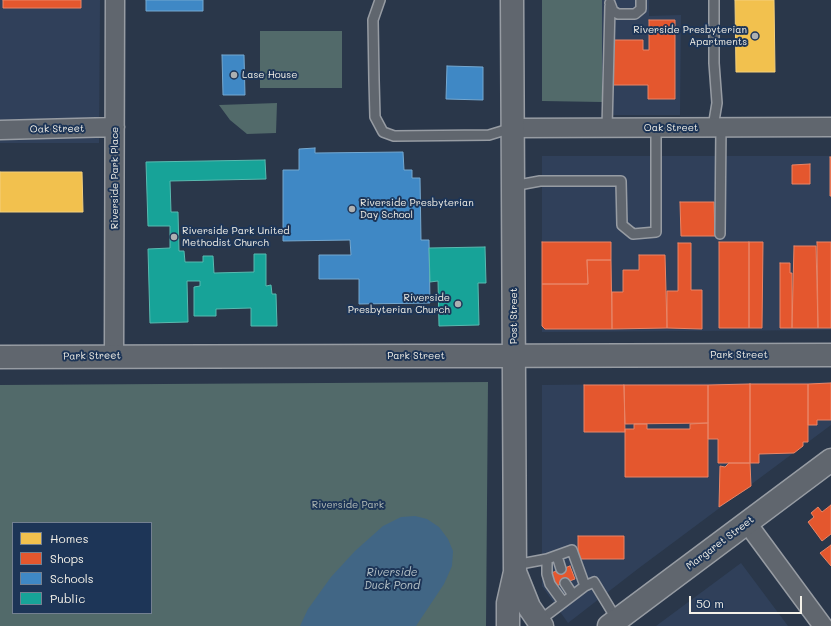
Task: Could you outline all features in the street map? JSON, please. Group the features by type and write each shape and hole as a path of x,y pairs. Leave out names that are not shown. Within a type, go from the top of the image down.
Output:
{"street":[{"name":"Riverside Park Place","path":"114,356 115,0"},
{"name":"Post Street","path":"512,0 515,568 529,607 540,624"},
{"name":"Oak Street","path":"0,130 115,127"},
{"name":"Oak Street","path":"512,128 831,127"},
{"name":"Park Street","path":"0,358 114,356 831,355"},
{"name":"Margaret Street","path":"613,623 831,460"},
{"path":"747,523 823,626"},
{"path":"508,626 508,603 515,568"}],"lane":[{"path":"380,0 373,20 374,80 375,117 383,132 394,136 489,135 512,128"},
{"path":"610,3 613,11 618,14 636,14 641,9 641,0"},
{"path":"714,0 714,63 717,103 720,234"},
{"path":"607,128 610,3"},
{"path":"513,186 540,181 621,181 622,225 633,234 656,232 656,128"},
{"path":"515,568 557,556 572,550 585,586"},
{"path":"557,556 561,569"},
{"path":"547,559 547,574 550,584 564,602"},
{"path":"540,624 573,595 585,586 594,582 613,623"},
{"path":"565,583 573,595"}],"shaded area":[{"path":"0,0 100,0 99,143 0,143"},
{"path":"602,0 649,0 649,16 681,15 680,115 602,115"},
{"path":"542,156 831,156 831,330 542,332"},
{"path":"831,382 831,425 639,568 568,623 542,586 542,385"},
{"path":"741,563 788,626 656,626"}],"green space":[{"path":"542,0 602,0 602,102 542,101"},
{"path":"260,31 342,31 342,88 260,88"},
{"path":"277,103 276,133 247,134 230,120 219,105"},
{"name":"Riverside Park","path":"488,382 486,626 0,626 0,385"}],"water":[{"name":"Riverside Duck Pond","path":"415,516 427,519 439,527 448,539 453,551 452,566 444,584 416,626 300,626 308,609 331,577 355,551 383,526 401,517"}],"building: Homes":[{"name":"Riverside Presbyterian Apartments","path":"735,0 774,0 775,72 736,72"},
{"path":"0,172 82,172 83,212 0,212"}],"building: Shops":[{"path":"3,0 81,0 81,8 3,8"},
{"path":"649,20 675,20 675,99 648,99 648,85 611,85 611,40 643,40 643,50 649,50"},
{"path":"831,157 831,196 830,196"},
{"path":"810,164 810,184 792,184 792,165"},
{"path":"680,202 714,202 715,236 681,236"},
{"path":"542,242 611,242 611,260 587,260 588,284 542,284"},
{"path":"719,242 749,242 749,328 719,328"},
{"path":"749,242 763,242 762,328 749,328"},
{"path":"817,242 831,242 831,328 818,328"},
{"path":"678,243 691,243 691,290 702,290 702,329 667,328 667,291 678,291"},
{"path":"794,246 816,246 818,328 792,328"},
{"path":"639,255 665,255 667,328 612,329 612,292 623,292 623,270 639,270"},
{"path":"587,260 611,260 612,329 545,329 542,326 542,284 588,284"},
{"path":"780,263 790,263 790,273 792,273 792,328 780,328"},
{"path":"831,383 831,420 817,420 817,425 808,425 808,384"},
{"path":"750,384 808,384 808,442 803,442 803,446 794,453 759,454 759,463 750,463"},
{"path":"750,384 750,463 718,463 718,439 708,439 708,385"},
{"path":"584,385 624,385 625,432 584,432"},
{"path":"624,385 708,385 708,423 625,424"},
{"path":"708,423 708,477 625,477 625,429 634,429 634,424 647,424 647,429 690,429 690,424"},
{"path":"729,463 750,463 751,486 719,507 720,466 725,467"},
{"path":"831,505 831,534 822,541 808,522 814,517 811,513 818,507 822,512"},
{"path":"578,536 624,536 624,559 578,559"},
{"path":"831,545 831,566 820,553"},
{"path":"570,566 575,579 556,586 551,573"}],"building: Schools":[{"path":"146,0 203,0 203,11 146,11"},
{"name":"Lase House","path":"222,55 244,55 245,95 223,95"},
{"path":"447,66 483,67 483,100 446,99"},
{"name":"Riverside Presbyterian Day School","path":"315,148 315,153 403,152 404,170 412,170 412,178 420,178 421,240 429,240 430,303 359,304 359,279 319,279 319,255 351,255 350,240 283,241 283,170 299,170 299,149"}],"building: Public":[{"name":"Riverside Park United Methodist Church","path":"265,160 266,179 170,181 171,212 178,212 179,251 184,251 185,262 203,262 203,256 213,256 214,273 254,272 254,254 266,254 266,286 271,285 272,294 276,294 277,326 251,326 251,308 216,309 216,316 194,316 194,287 200,286 200,281 187,281 188,322 150,323 148,249 170,248 170,226 148,226 146,162"},
{"name":"Riverside Presbyterian Church","path":"485,247 486,283 478,283 479,325 439,326 438,281 430,282 429,248"}],"place":[{"name":"Riverside Presbyterian Apartments","path":"755,36"},
{"name":"Lase House","path":"234,75"},
{"name":"Riverside Presbyterian Day School","path":"352,209"},
{"name":"Riverside Park United Methodist Church","path":"174,237"},
{"name":"Riverside Presbyterian Church","path":"458,304"}]}
